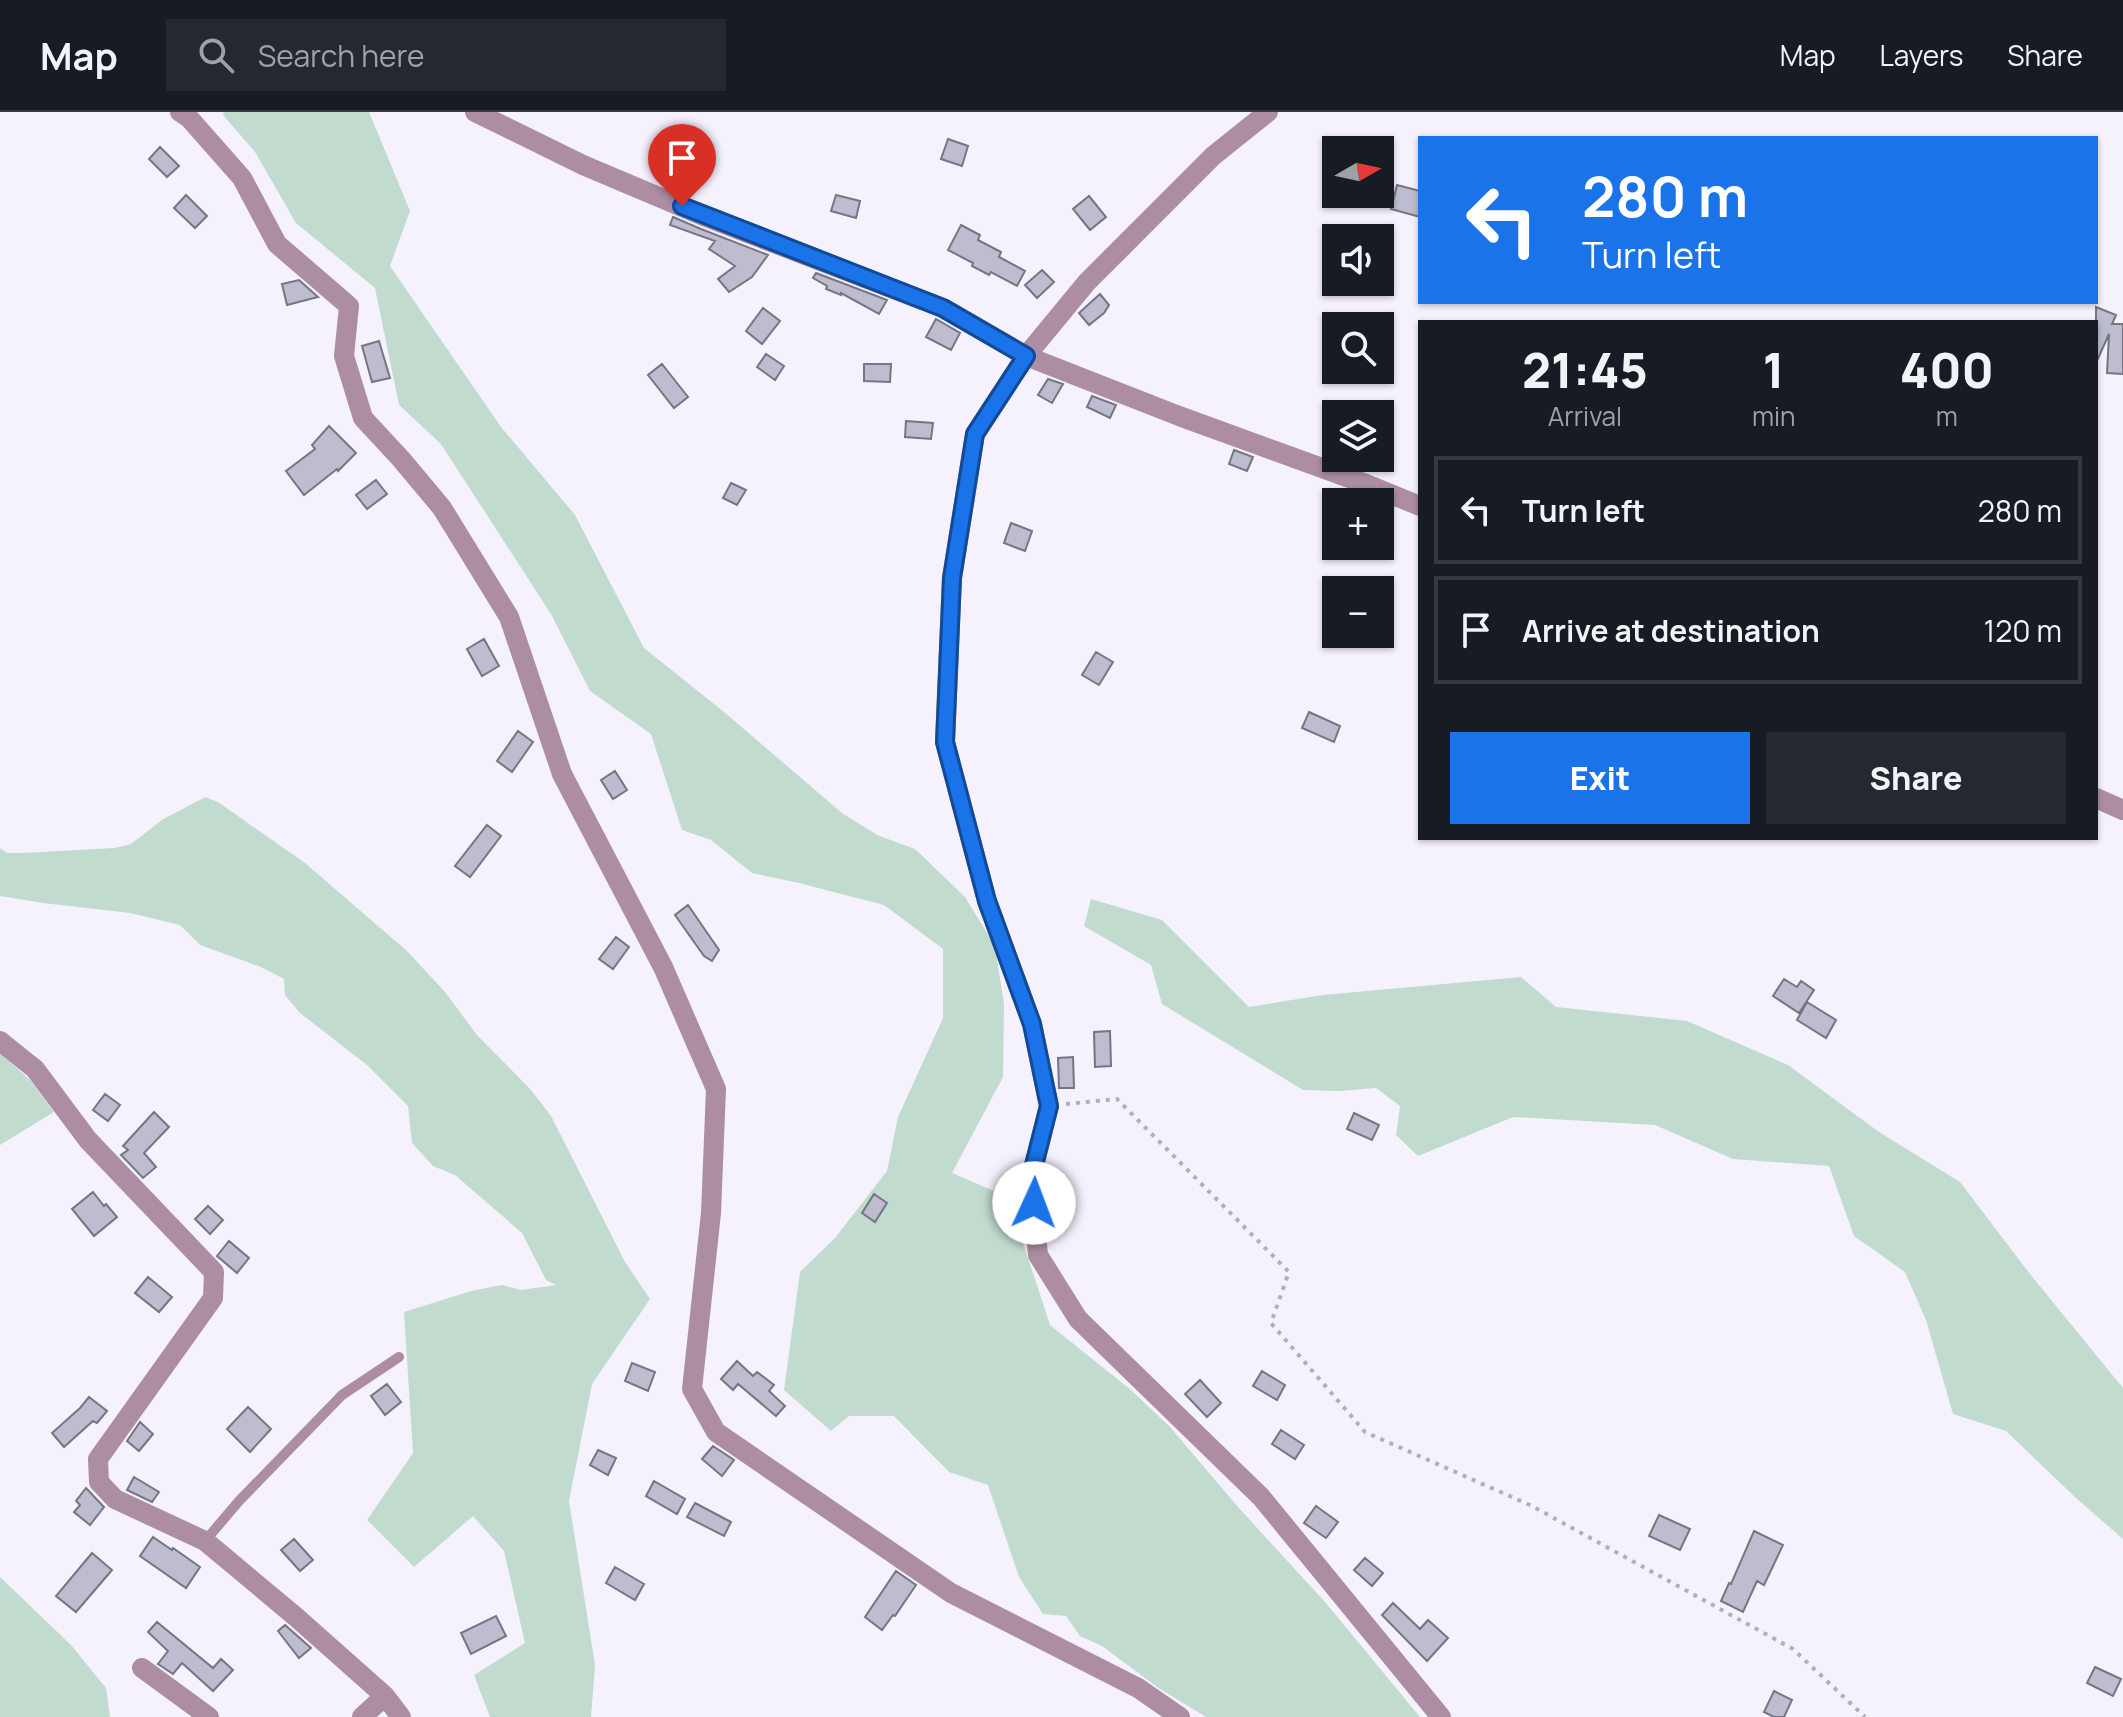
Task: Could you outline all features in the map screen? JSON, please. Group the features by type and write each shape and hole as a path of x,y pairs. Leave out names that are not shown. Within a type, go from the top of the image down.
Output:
{"street":[{"path":"180,112 189,118 242,178 277,244 349,306 344,356 363,418 442,508 509,617 562,774 663,967 716,1089 711,1213 692,1389 716,1432 951,1593 1138,1688 1180,1717"},
{"path":"475,112 583,165 706,217 943,308 1026,356 1418,505"},
{"path":"1268,112 1213,156 1087,282 1026,356 975,434 952,578 945,742 987,901 1032,1024 1049,1106 1031,1177 1038,1255 1078,1319 1261,1497 1441,1717"},
{"path":"2098,799 2123,810"},
{"path":"0,1041 35,1069 88,1140 214,1272 213,1298 98,1459 99,1482 115,1499 205,1541 385,1696 401,1717"},
{"path":"142,1668 209,1717"},
{"path":"362,1717 385,1696"}],"lane":[{"path":"205,1541 239,1501 342,1395 399,1357"}],"path":[{"path":"1049,1106 1117,1099 1289,1272 1271,1323 1365,1432 1530,1505 1793,1649 1865,1717"}],"green space":[{"path":"224,112 369,112 410,211 390,266 501,427 575,515 644,648 842,813 877,835 915,849 965,897 995,946 1004,1004 1003,1077 952,1173 1008,1197 1050,1325 1131,1390 1170,1427 1325,1602 1420,1717 1206,1717 1160,1689 1102,1646 1080,1636 1066,1616 1043,1614 1019,1577 988,1485 949,1472 894,1416 849,1416 831,1431 784,1390 800,1272 835,1238 887,1171 898,1117 943,1018 943,949 884,905 752,873 711,840 682,830 651,734 590,691 551,614 441,444 399,405 375,288 296,223 255,152 223,115"},
{"path":"205,797 218,802 305,863 407,951 445,992 477,1035 531,1090 551,1116 625,1262 650,1299 592,1384 569,1501 595,1665 591,1717 490,1717 474,1675 525,1643 504,1551 473,1516 414,1567 367,1520 413,1453 404,1312 471,1291 502,1285 521,1290 556,1285 546,1280 522,1233 455,1175 433,1166 412,1143 408,1106 367,1065 300,1013 285,995 284,979 261,967 200,945 180,925 130,913 0,896 0,848 7,853 23,853 115,848 131,844 162,820"},
{"path":"1091,899 1162,920 1249,1007 1323,995 1521,977 1556,1007 1687,1021 1788,1065 1879,1132 1960,1182 2123,1388 2123,1539 2006,1431 1953,1414 1926,1320 1905,1272 1854,1236 1829,1166 1733,1159 1655,1125 1513,1117 1418,1156 1396,1135 1400,1106 1376,1088 1303,1090 1162,1004 1151,965 1084,926"},
{"path":"0,1053 31,1081 54,1112 0,1145"},
{"path":"0,1577 71,1645 106,1688 110,1717 0,1717"}],"building":[{"path":"948,139 968,146 962,166 941,159"},
{"path":"160,147 179,166 167,177 149,159"},
{"path":"1397,185 1418,190 1418,216 1391,209 1394,208"},
{"path":"186,195 207,216 195,228 174,208"},
{"path":"836,195 860,201 856,218 831,211"},
{"path":"1089,196 1106,217 1090,230 1073,209"},
{"path":"673,217 768,255 752,277 729,292 718,279 735,266 709,249 715,241 670,225"},
{"path":"961,225 980,235 978,240 1001,252 999,257 1025,271 1017,286 991,272 989,275 948,250"},
{"path":"1042,270 1054,282 1037,298 1025,285"},
{"path":"816,273 887,300 879,314 841,293 826,289 827,286 813,278"},
{"path":"299,280 318,297 287,305 282,284"},
{"path":"1100,294 1109,305 1089,325 1079,313"},
{"path":"2096,307 2116,315 2112,324 2123,324 2123,374 2107,373 2109,334 2098,359"},
{"path":"763,308 780,321 762,344 746,331"},
{"path":"936,319 960,333 951,350 926,337"},
{"path":"379,341 390,378 372,382 362,346"},
{"path":"766,354 784,366 775,380 757,367"},
{"path":"662,364 688,397 674,408 648,375"},
{"path":"864,364 891,364 890,382 864,381"},
{"path":"1048,379 1063,384 1052,403 1038,395"},
{"path":"1092,396 1116,405 1110,418 1087,407"},
{"path":"906,421 933,423 931,439 905,437"},
{"path":"329,426 356,453 338,471 304,495 286,471 315,449 312,445"},
{"path":"1234,450 1253,457 1247,471 1229,464"},
{"path":"376,480 387,494 367,509 356,495"},
{"path":"731,483 746,490 737,505 723,498"},
{"path":"1011,523 1032,531 1025,551 1004,543"},
{"path":"484,639 499,666 482,676 467,649"},
{"path":"1096,652 1113,662 1099,685 1082,675"},
{"path":"1309,712 1340,726 1334,742 1302,728"},
{"path":"518,731 533,742 512,772 497,761"},
{"path":"615,771 627,790 613,799 601,780"},
{"path":"487,825 501,836 470,877 455,866"},
{"path":"688,905 719,950 712,961 704,956 675,915"},
{"path":"616,937 629,947 613,969 599,959"},
{"path":"1784,979 1797,987 1801,981 1814,990 1799,1013 1773,996"},
{"path":"1807,1002 1836,1020 1826,1038 1797,1020"},
{"path":"1110,1031 1111,1066 1095,1067 1094,1032"},
{"path":"1073,1057 1074,1088 1059,1088 1058,1058"},
{"path":"105,1094 120,1105 108,1121 93,1110"},
{"path":"154,1112 169,1127 144,1153 156,1167 143,1178 121,1155 128,1150 123,1146"},
{"path":"1354,1113 1379,1125 1372,1140 1347,1129"},
{"path":"93,1192 117,1217 94,1236 72,1209"},
{"path":"874,1194 887,1203 875,1222 862,1213"},
{"path":"208,1206 223,1220 210,1234 195,1219"},
{"path":"229,1241 249,1258 237,1273 217,1256"},
{"path":"148,1277 172,1297 159,1312 135,1293"},
{"path":"737,1361 753,1376 757,1372 774,1385 769,1391 785,1406 776,1416 738,1384 733,1390 721,1379"},
{"path":"632,1363 655,1372 648,1391 625,1381"},
{"path":"1262,1371 1285,1385 1277,1400 1253,1386"},
{"path":"1200,1380 1221,1403 1207,1417 1185,1394"},
{"path":"387,1384 401,1402 385,1415 371,1396"},
{"path":"89,1397 107,1411 97,1423 93,1421 64,1447 52,1433"},
{"path":"248,1407 271,1429 250,1452 227,1429"},
{"path":"140,1422 153,1434 139,1451 127,1441"},
{"path":"1281,1430 1304,1445 1295,1459 1272,1444"},
{"path":"713,1446 734,1460 722,1476 702,1459"},
{"path":"598,1450 616,1458 608,1475 590,1465"},
{"path":"134,1477 159,1492 152,1502 127,1490"},
{"path":"654,1481 685,1499 677,1514 646,1496"},
{"path":"86,1488 104,1507 90,1525 74,1512 80,1505 76,1501"},
{"path":"695,1503 731,1522 724,1536 687,1517"},
{"path":"1316,1506 1338,1522 1326,1538 1304,1523"},
{"path":"1659,1515 1690,1529 1680,1550 1649,1536"},
{"path":"1754,1531 1783,1545 1764,1585 1757,1581 1743,1612 1721,1601"},
{"path":"153,1537 200,1567 186,1588 140,1556"},
{"path":"294,1539 313,1560 300,1571 281,1550"},
{"path":"92,1553 112,1570 76,1612 56,1596"},
{"path":"1365,1558 1383,1573 1372,1586 1354,1570"},
{"path":"615,1567 644,1584 635,1600 606,1583"},
{"path":"896,1571 916,1585 882,1630 865,1617"},
{"path":"1393,1603 1420,1629 1428,1620 1448,1638 1427,1661 1382,1615"},
{"path":"496,1616 506,1636 471,1654 461,1633"},
{"path":"157,1622 213,1668 221,1659 233,1670 213,1691 182,1663 173,1674 158,1664 168,1651 148,1632"},
{"path":"285,1625 311,1648 299,1658 278,1631"},
{"path":"2095,1667 2121,1679 2113,1696 2087,1683"},
{"path":"1774,1691 1792,1700 1784,1717 1774,1717 1764,1712"}],"route":[{"path":"682,206 943,308 1026,356 975,434 952,578 945,742 987,901 1032,1024 1049,1106 1031,1177 1034,1203"}]}
